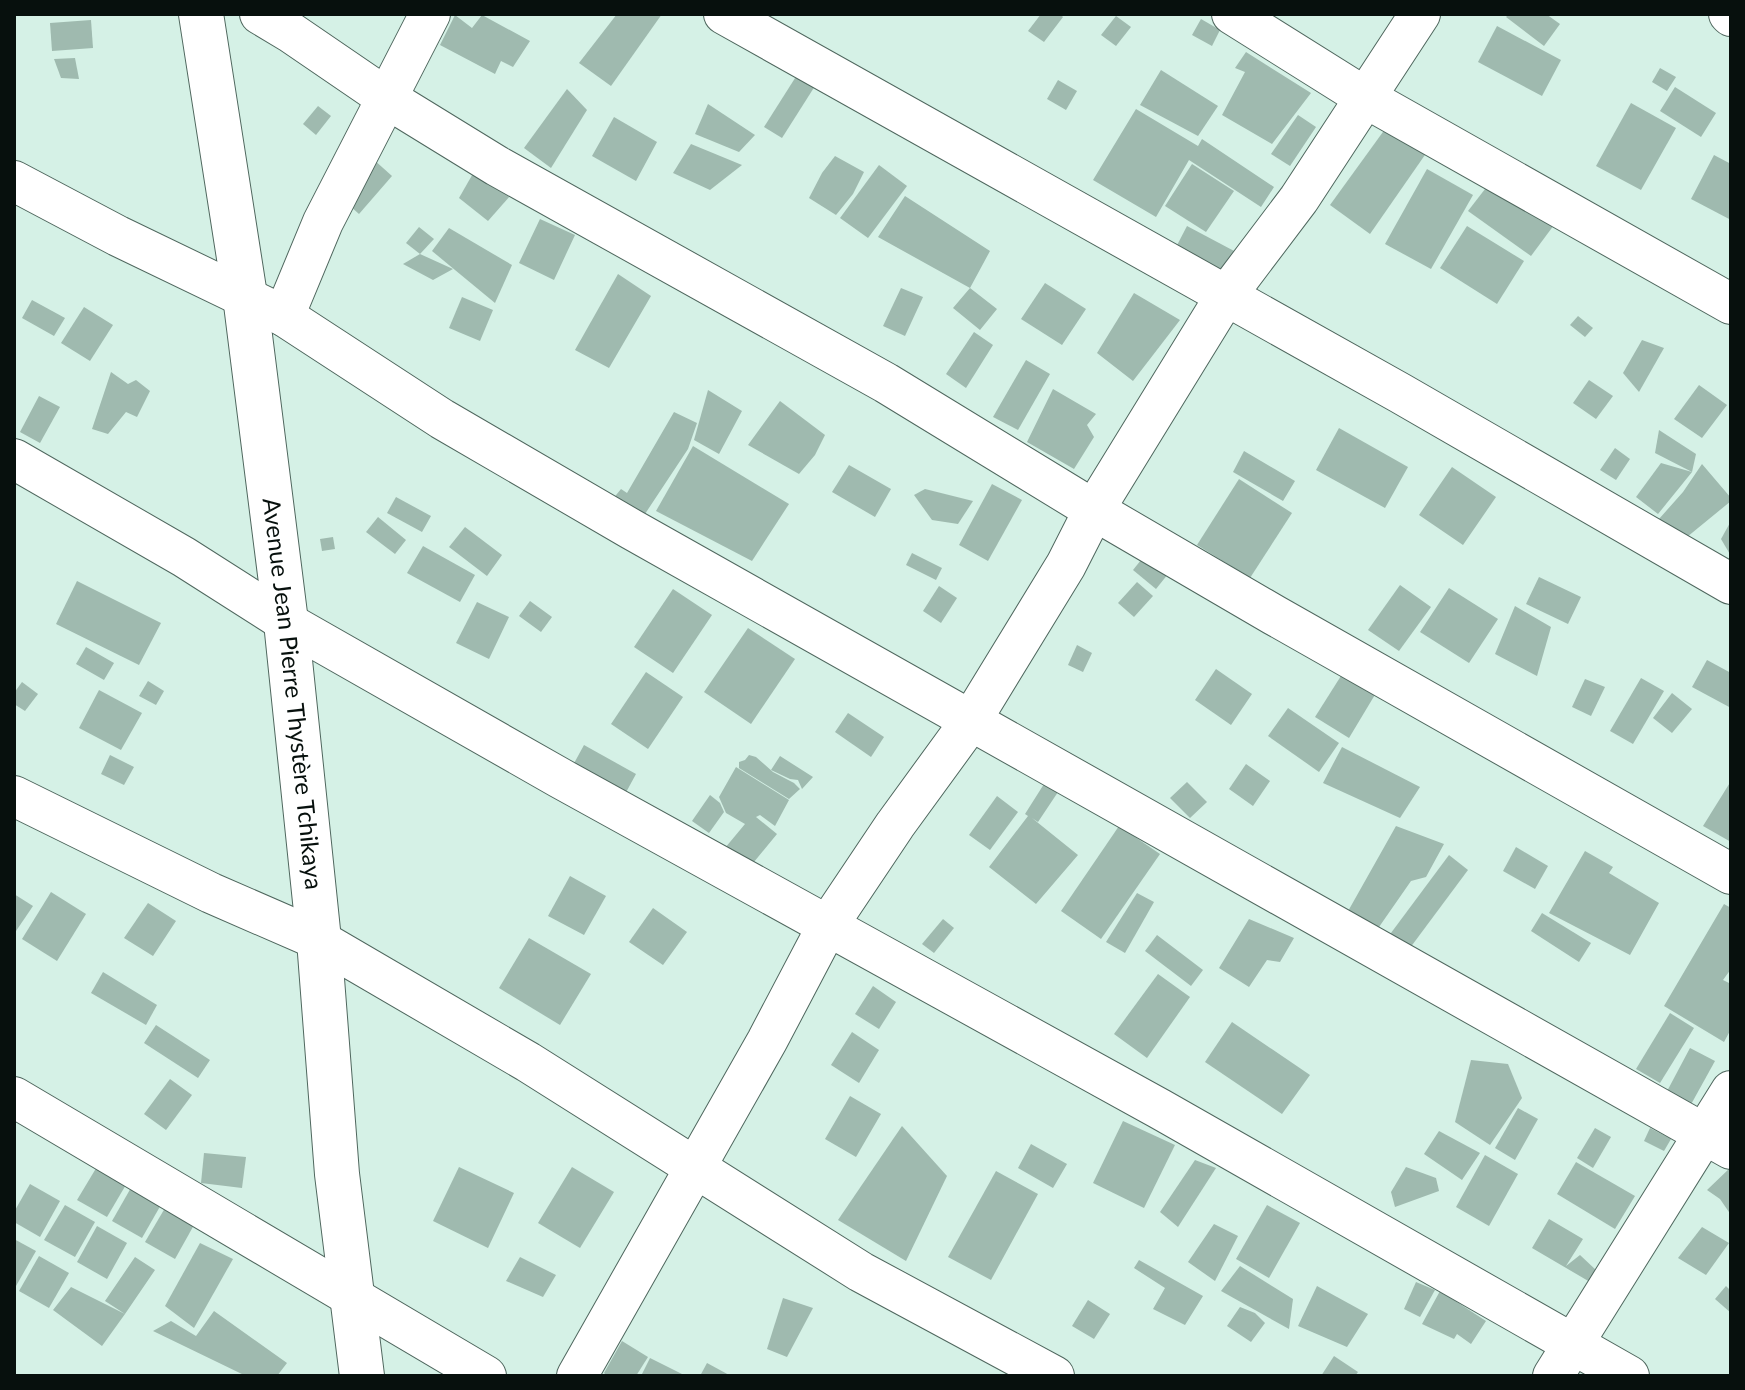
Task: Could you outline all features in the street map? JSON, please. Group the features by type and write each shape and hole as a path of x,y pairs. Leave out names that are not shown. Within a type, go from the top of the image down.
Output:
{"street":[{"name":"Avenue Jean Pierre Thystère Tchikaya","path":"201,14 245,296 286,622 319,940 337,1174 362,1376"},
{"path":"260,14 388,99 602,226 740,299 886,383 1094,510 1731,874"},
{"path":"284,316 323,222 430,14"},
{"path":"724,14 1400,393 1731,584"},
{"path":"1232,14 1366,98 1731,304"},
{"path":"577,1376 767,1041 828,925 895,825 970,722 1066,565 1094,510 1225,297 1299,199 1420,14"},
{"path":"14,181 118,236 284,316 442,419 970,722 1718,1142"},
{"path":"14,459 184,557 286,622 560,778 1146,1101 1562,1360 1629,1376"},
{"path":"14,796 211,893 319,940 528,1062 861,1272 1054,1376"},
{"path":"1562,1360 1718,1142 1731,1091"},
{"path":"14,1097 486,1376"}],"building":[{"path":"617,14 662,14 611,86 579,63"},
{"path":"1041,14 1060,14 1063,17 1044,42 1028,31"},
{"path":"1509,14 1546,14 1560,24 1544,46 1506,17"},
{"path":"455,15 472,28 482,15 530,41 513,67 501,61 495,74 440,45"},
{"path":"1116,16 1131,27 1116,46 1101,35"},
{"path":"1201,19 1220,30 1212,46 1192,35"},
{"path":"91,20 93,48 52,51 50,23"},
{"path":"1497,26 1561,60 1542,96 1478,62"},
{"path":"1246,52 1311,93 1272,144 1222,115 1245,72 1235,68"},
{"path":"75,58 79,79 61,78 54,59"},
{"path":"1660,68 1676,77 1667,91 1652,82"},
{"path":"1161,70 1218,106 1198,136 1140,105"},
{"path":"797,75 815,86 782,138 764,127"},
{"path":"1058,80 1077,91 1066,110 1047,99"},
{"path":"1675,87 1716,113 1701,137 1660,111"},
{"path":"567,89 587,110 551,168 524,148"},
{"path":"1631,103 1676,128 1641,190 1596,166"},
{"path":"708,104 755,135 739,152 695,134"},
{"path":"318,106 331,116 316,135 303,124"},
{"path":"1136,109 1198,146 1202,139 1274,187 1261,207 1189,160 1156,217 1093,180"},
{"path":"1298,115 1316,127 1290,166 1271,154"},
{"path":"614,117 657,142 636,181 592,156"},
{"path":"1388,125 1427,152 1370,234 1330,205"},
{"path":"691,144 742,165 710,190 673,173"},
{"path":"1714,155 1731,164 1731,220 1691,199"},
{"path":"835,156 864,172 853,194 836,215 809,198"},
{"path":"373,159 392,176 359,214 340,197"},
{"path":"1192,164 1234,191 1206,232 1165,206"},
{"path":"879,165 907,186 868,238 840,218"},
{"path":"1427,169 1473,195 1431,269 1385,244"},
{"path":"475,170 510,196 488,221 459,198"},
{"path":"1492,180 1554,225 1531,256 1468,211"},
{"path":"905,196 990,251 970,288 878,237"},
{"path":"540,219 575,235 554,280 519,263"},
{"path":"1187,226 1236,252 1223,277 1174,251"},
{"path":"1467,226 1524,261 1497,304 1440,268"},
{"path":"419,227 434,239 420,254 406,243"},
{"path":"449,228 512,265 495,303 432,251"},
{"path":"420,254 453,269 433,280 403,264"},
{"path":"618,274 651,296 609,368 575,350"},
{"path":"1045,283 1086,309 1062,345 1021,319"},
{"path":"901,288 923,297 905,336 883,326"},
{"path":"970,288 997,309 980,330 953,308"},
{"path":"1134,293 1180,320 1133,381 1097,353"},
{"path":"462,297 493,310 480,341 449,328"},
{"path":"32,300 65,318 54,336 22,318"},
{"path":"84,307 113,325 90,361 61,343"},
{"path":"1578,316 1593,328 1585,337 1570,325"},
{"path":"974,332 993,345 966,388 946,374"},
{"path":"1642,340 1664,348 1639,392 1623,373"},
{"path":"1026,360 1050,374 1018,430 993,417"},
{"path":"111,372 128,384 136,380 150,391 137,417 126,412 108,434 92,429"},
{"path":"1589,380 1613,396 1596,419 1573,403"},
{"path":"1699,385 1727,405 1702,438 1674,419"},
{"path":"1053,389 1096,414 1087,425 1094,437 1074,469 1027,442"},
{"path":"708,390 742,411 719,454 694,440"},
{"path":"39,396 60,407 40,443 20,432"},
{"path":"780,401 825,435 815,455 799,474 748,445"},
{"path":"674,412 697,423 688,449 641,520 612,500 621,489 627,493"},
{"path":"1339,428 1408,467 1385,508 1316,470"},
{"path":"1659,430 1696,454 1692,472 1655,453"},
{"path":"693,446 789,504 752,561 656,511"},
{"path":"1615,448 1630,459 1616,480 1600,470"},
{"path":"1244,451 1295,481 1283,501 1233,472"},
{"path":"1661,463 1692,472 1658,514 1636,497"},
{"path":"1702,464 1731,501 1687,537 1659,519"},
{"path":"849,465 891,489 875,517 832,492"},
{"path":"1452,467 1496,497 1463,545 1419,515"},
{"path":"1239,479 1292,513 1250,578 1197,545"},
{"path":"992,484 1022,500 988,561 959,545"},
{"path":"925,489 973,501 958,524 932,520 914,495"},
{"path":"396,497 431,516 422,532 387,513"},
{"path":"378,517 406,540 395,554 366,532"},
{"path":"1731,521 1731,556 1721,539"},
{"path":"465,527 502,555 487,576 449,547"},
{"path":"333,537 335,549 322,551 320,539"},
{"path":"423,546 475,575 460,602 407,573"},
{"path":"912,553 942,568 936,580 906,565"},
{"path":"1145,555 1168,574 1156,589 1133,570"},
{"path":"1539,577 1581,597 1568,624 1526,604"},
{"path":"77,581 161,623 139,665 56,624"},
{"path":"1137,582 1153,596 1134,617 1118,603"},
{"path":"1400,585 1431,607 1399,651 1368,630"},
{"path":"939,586 957,598 941,623 923,611"},
{"path":"1449,588 1498,619 1469,663 1420,632"},
{"path":"673,589 712,615 673,673 634,647"},
{"path":"530,601 552,617 541,632 519,616"},
{"path":"477,602 509,617 489,659 456,643"},
{"path":"1515,606 1551,627 1537,676 1495,654"},
{"path":"748,628 795,659 751,724 704,692"},
{"path":"1077,645 1092,653 1083,672 1068,665"},
{"path":"86,647 114,663 104,680 76,664"},
{"path":"1707,660 1731,673 1731,708 1692,687"},
{"path":"1346,668 1379,688 1349,738 1315,717"},
{"path":"1216,669 1252,694 1231,725 1195,700"},
{"path":"646,672 683,697 648,749 611,724"},
{"path":"1641,678 1664,691 1633,744 1610,731"},
{"path":"1585,679 1605,687 1591,716 1572,707"},
{"path":"148,681 164,691 156,705 139,696"},
{"path":"22,682 38,694 25,711 14,704 14,693"},
{"path":"99,690 142,713 121,750 79,728"},
{"path":"1672,693 1692,709 1672,733 1653,718"},
{"path":"1288,708 1339,743 1319,772 1268,736"},
{"path":"848,713 884,737 871,757 835,732"},
{"path":"584,745 636,774 624,796 572,767"},
{"path":"1342,747 1420,787 1400,818 1323,783"},
{"path":"110,755 134,767 124,785 101,774"},
{"path":"749,755 800,789 789,799 739,768 739,762"},
{"path":"780,756 813,777 802,789 798,780 771,770"},
{"path":"1246,764 1270,781 1253,806 1229,789"},
{"path":"736,767 789,800 775,826 760,815 756,817 777,834 749,868 725,848 745,824 726,813 719,797"},
{"path":"1731,781 1731,842 1703,826"},
{"path":"1187,782 1207,802 1190,818 1170,798"},
{"path":"1044,784 1060,789 1038,822 1032,818 1078,855 1036,904 989,867 1028,816 1025,814"},
{"path":"710,795 720,803 724,812 709,833 692,821"},
{"path":"997,796 1018,812 990,850 969,835"},
{"path":"1119,826 1160,854 1101,939 1061,911"},
{"path":"1396,826 1444,844 1426,877 1411,881 1379,927 1347,913"},
{"path":"1516,847 1548,866 1535,889 1503,871"},
{"path":"1585,851 1613,867 1609,873 1659,903 1630,955 1549,913"},
{"path":"1449,855 1468,870 1407,952 1388,937"},
{"path":"570,876 606,896 584,935 548,916"},
{"path":"51,892 86,914 57,961 22,939"},
{"path":"1137,893 1154,902 1125,953 1106,942"},
{"path":"14,894 33,906 14,934"},
{"path":"148,903 176,921 153,956 124,938"},
{"path":"1724,904 1731,908 1731,969 1723,980 1731,984 1731,1029 1724,1042 1664,1006"},
{"path":"653,908 687,932 663,965 629,942"},
{"path":"1542,913 1591,943 1579,962 1531,931"},
{"path":"943,919 954,928 934,953 922,944"},
{"path":"1249,919 1294,938 1280,962 1267,960 1249,987 1219,968"},
{"path":"1157,935 1203,970 1191,986 1145,951"},
{"path":"529,938 591,974 560,1025 499,988"},
{"path":"103,972 157,1005 146,1025 91,993"},
{"path":"1158,974 1190,997 1147,1058 1114,1034"},
{"path":"873,986 896,1002 879,1029 855,1014"},
{"path":"1670,1013 1694,1028 1660,1083 1636,1069"},
{"path":"1232,1022 1310,1075 1282,1114 1205,1062"},
{"path":"156,1025 210,1060 198,1078 144,1043"},
{"path":"852,1032 879,1050 859,1083 831,1065"},
{"path":"1690,1048 1715,1061 1689,1108 1665,1095"},
{"path":"1471,1060 1508,1064 1522,1098 1490,1145 1455,1122"},
{"path":"170,1079 192,1095 166,1130 144,1114"},
{"path":"850,1096 881,1114 856,1157 825,1139"},
{"path":"1518,1108 1538,1119 1515,1160 1495,1148"},
{"path":"1123,1121 1175,1145 1144,1208 1093,1183"},
{"path":"902,1126 947,1176 906,1261 838,1220"},
{"path":"1595,1128 1611,1137 1593,1168 1577,1158"},
{"path":"1650,1128 1671,1139 1664,1151 1644,1141"},
{"path":"1439,1131 1480,1153 1462,1180 1424,1154"},
{"path":"1031,1144 1067,1164 1053,1188 1018,1168"},
{"path":"204,1153 246,1157 242,1188 201,1183"},
{"path":"1485,1155 1518,1174 1489,1226 1456,1207"},
{"path":"1195,1160 1216,1168 1178,1227 1160,1212"},
{"path":"1576,1162 1635,1196 1615,1229 1557,1194"},
{"path":"98,1165 127,1183 107,1217 77,1200"},
{"path":"459,1167 514,1193 488,1248 433,1221"},
{"path":"572,1167 614,1192 580,1248 538,1223"},
{"path":"1406,1167 1436,1178 1439,1191 1395,1207 1391,1192"},
{"path":"1731,1167 1731,1215 1720,1199 1707,1190"},
{"path":"996,1171 1038,1194 991,1280 948,1257"},
{"path":"30,1184 60,1201 40,1237 14,1222 14,1212"},
{"path":"132,1186 162,1203 142,1238 112,1221"},
{"path":"65,1205 95,1222 75,1257 44,1240"},
{"path":"1267,1205 1300,1223 1269,1278 1236,1259"},
{"path":"165,1208 194,1225 175,1259 145,1242"},
{"path":"1549,1219 1583,1239 1566,1266 1580,1255 1597,1271 1590,1282 1532,1248"},
{"path":"1214,1224 1238,1236 1215,1281 1188,1262"},
{"path":"97,1226 127,1243 107,1279 77,1262"},
{"path":"1702,1227 1729,1243 1706,1275 1678,1258"},
{"path":"14,1239 36,1251 16,1286 14,1285"},
{"path":"200,1243 233,1259 194,1328 165,1306"},
{"path":"39,1256 69,1273 49,1308 19,1291"},
{"path":"135,1257 155,1270 125,1314 105,1301"},
{"path":"520,1257 556,1275 543,1297 506,1281"},
{"path":"1139,1260 1203,1296 1185,1325 1153,1309 1165,1288 1134,1268"},
{"path":"1240,1266 1293,1299 1289,1329 1221,1291"},
{"path":"1416,1282 1435,1290 1420,1317 1404,1309"},
{"path":"1317,1286 1368,1314 1347,1347 1298,1326"},
{"path":"1726,1286 1731,1291 1731,1313 1715,1299"},
{"path":"71,1287 125,1314 102,1346 53,1310"},
{"path":"1440,1291 1486,1321 1471,1344 1457,1334 1454,1339 1422,1324"},
{"path":"783,1298 813,1308 787,1357 767,1349"},
{"path":"1088,1300 1110,1314 1094,1339 1072,1326"},
{"path":"1240,1307 1255,1313 1265,1323 1251,1342 1227,1326"},
{"path":"214,1311 287,1363 277,1376 246,1376 153,1331 171,1321 196,1336"},
{"path":"622,1341 648,1357 636,1376 607,1376 604,1373"},
{"path":"1334,1356 1358,1372 1355,1376 1321,1376"},
{"path":"650,1358 686,1376 641,1376"},
{"path":"707,1363 731,1376 700,1376"}]}
